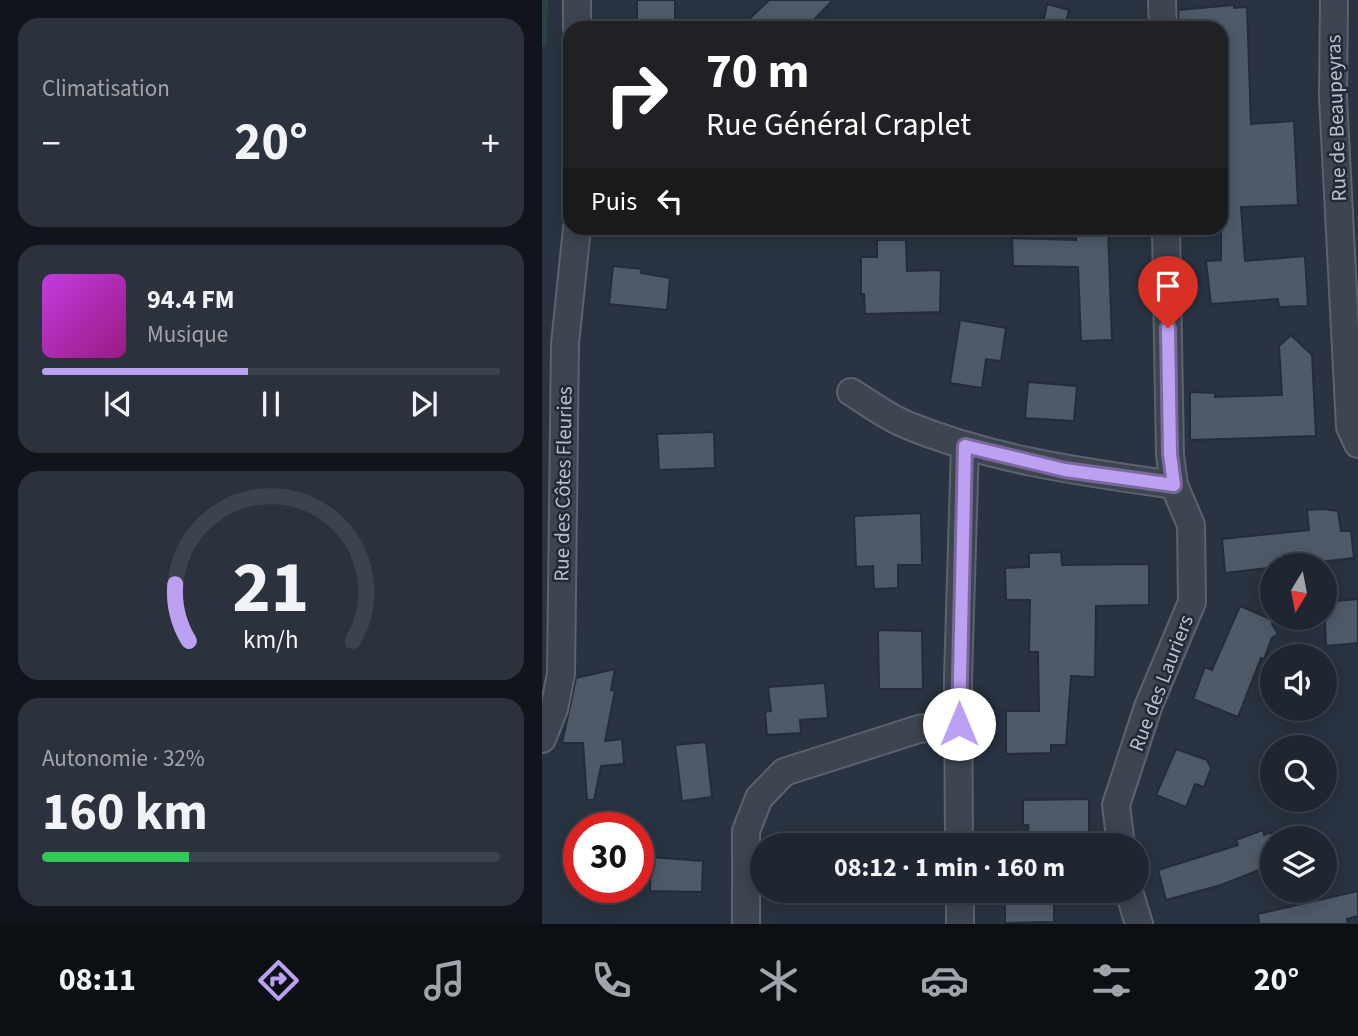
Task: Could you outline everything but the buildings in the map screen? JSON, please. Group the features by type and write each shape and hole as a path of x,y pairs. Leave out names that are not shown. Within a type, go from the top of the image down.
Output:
{"street":[{"path":"577,0 577,21"},
{"path":"1162,0 1163,21"},
{"name":"Rue de Beaupeyras","path":"1334,0 1333,97 1350,427 1358,444"},
{"name":"Rue des Côtes Fleuries","path":"542,739 554,709 561,674 565,344 576,235"},
{"name":"Rue des Lauriers","path":"1120,833 1116,805 1148,707 1192,602 1191,525 1174,485 1170,454 1167,235"},
{"path":"851,392 904,424 965,446 1065,470 1174,485"},
{"path":"959,833 965,446"},
{"path":"746,924 746,831 759,798 784,772 919,729 959,724"},
{"path":"960,903 960,924"},
{"path":"1133,903 1139,924"}],"green space":[{"path":"542,0 548,0 547,44 542,47"}],"route":[{"path":"959,724 965,446 1065,470 1174,485 1170,454 1168,328"}]}
